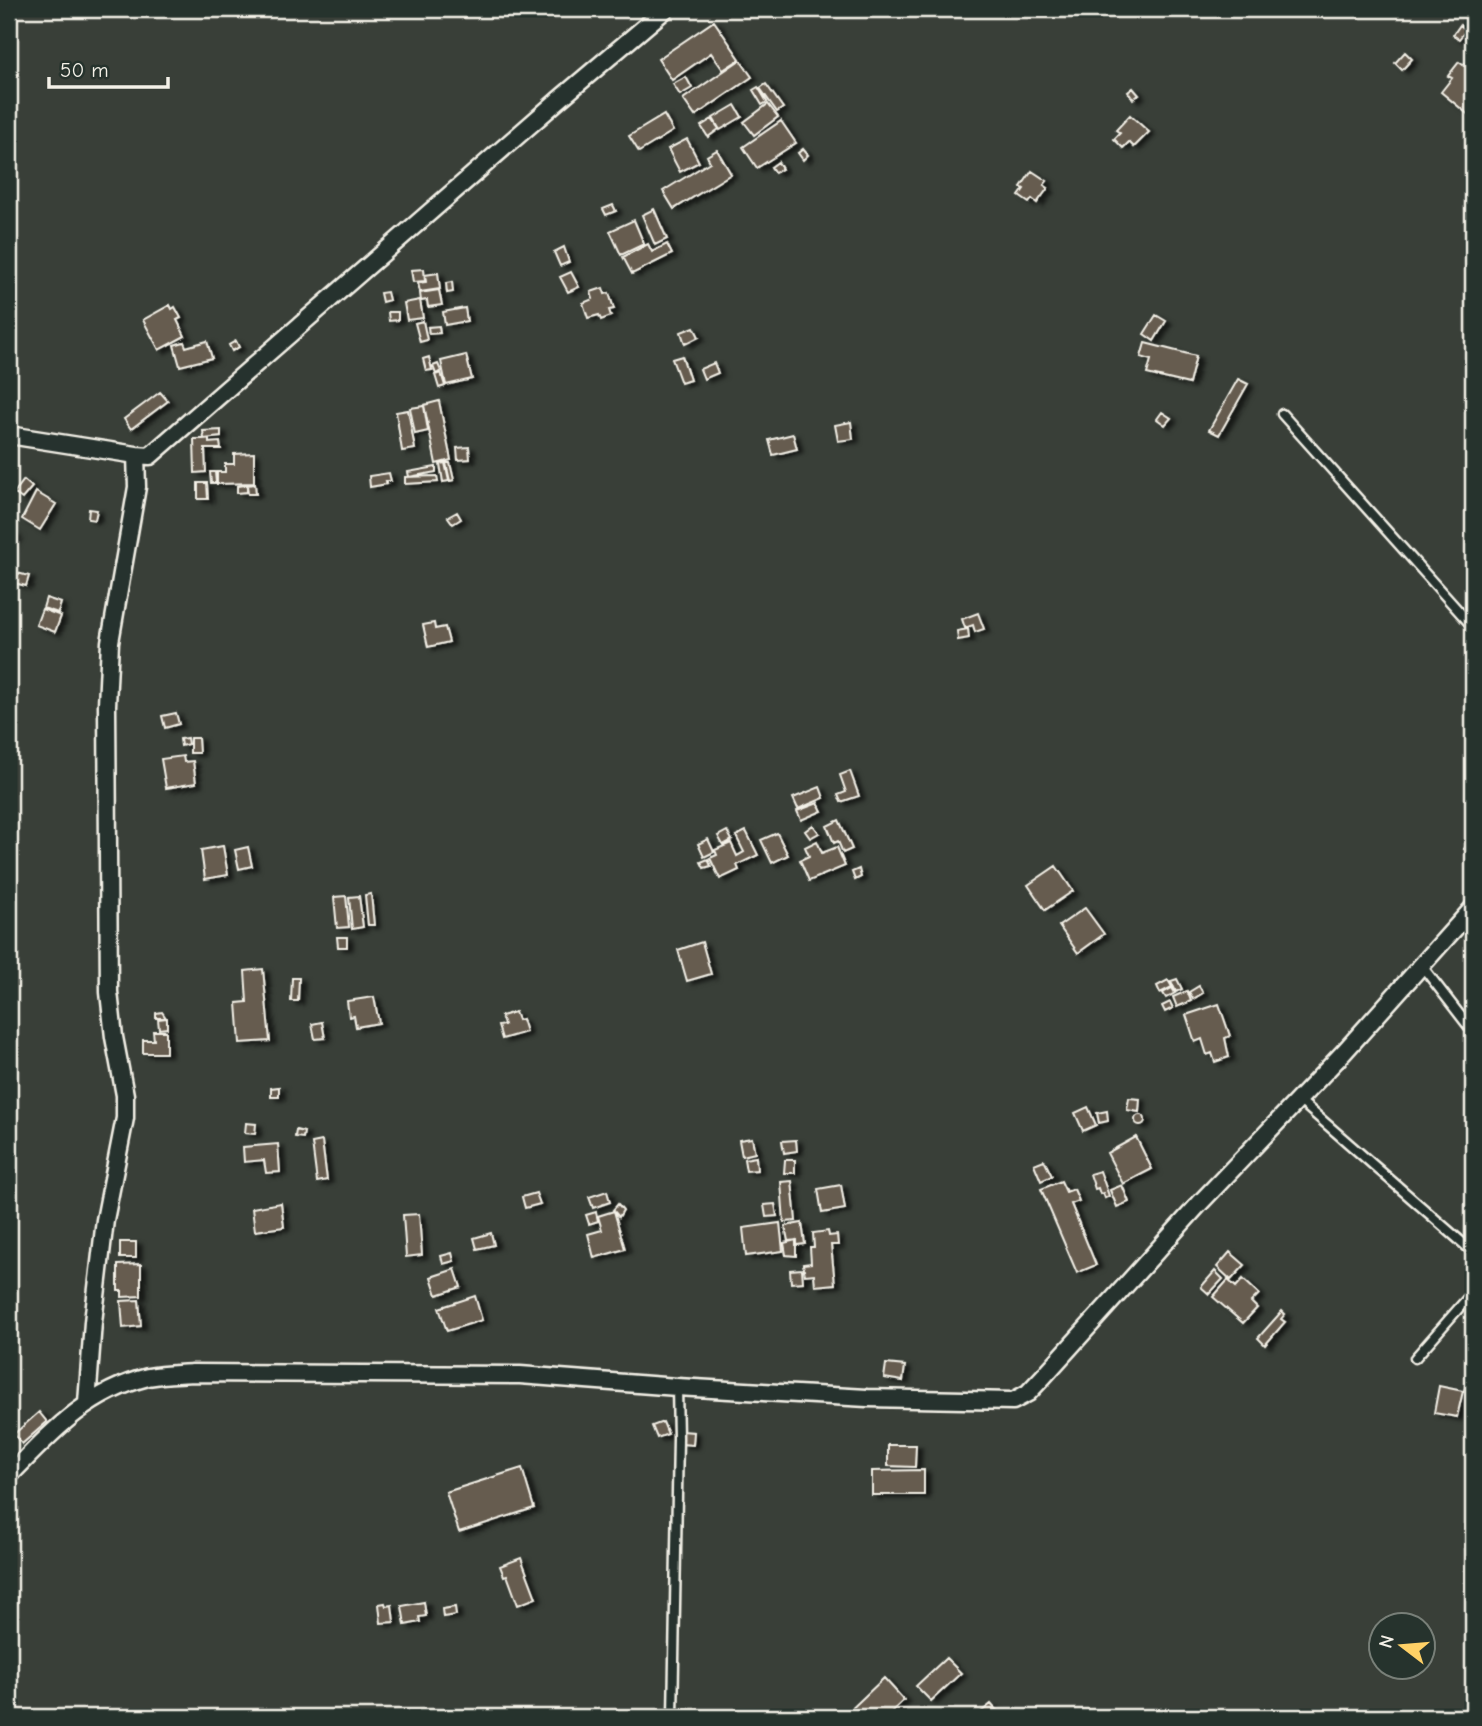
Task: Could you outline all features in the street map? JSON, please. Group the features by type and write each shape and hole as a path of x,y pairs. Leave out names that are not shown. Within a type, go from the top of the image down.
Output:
{"street":[{"path":"9,435 150,456 666,9"},
{"path":"87,1403 105,1220 124,1118 125,1095 109,992 107,705 110,642 137,487 136,455"},
{"path":"9,1476 43,1441 87,1403 117,1387 151,1376 192,1373 520,1375 867,1398 1013,1401 1028,1393 1043,1377 1473,908"}],"lane":[{"path":"1282,414 1473,627"},
{"path":"1422,966 1473,1032"},
{"path":"1298,1100 1473,1252"},
{"path":"1415,1358 1473,1292"},
{"path":"673,1717 677,1387"}],"building":[{"path":"714,21 740,59 723,70 711,53 672,80 658,59"},
{"path":"1460,25 1466,30 1459,39 1453,35"},
{"path":"1405,52 1412,59 1402,70 1395,63"},
{"path":"740,60 752,77 695,116 683,99"},
{"path":"1459,62 1463,65 1465,63 1473,70 1473,112 1470,116 1441,92 1452,78 1448,76"},
{"path":"686,77 692,88 680,95 673,84"},
{"path":"766,84 783,108 777,112 760,88"},
{"path":"758,87 767,102 762,105 753,90"},
{"path":"1133,88 1139,95 1133,99 1128,92"},
{"path":"768,104 778,117 754,135 744,122"},
{"path":"735,105 742,117 720,130 713,118"},
{"path":"664,115 673,131 639,152 629,136"},
{"path":"1130,115 1149,132 1134,147 1129,142 1123,148 1114,139 1120,133 1116,130"},
{"path":"712,119 719,129 708,137 701,126"},
{"path":"781,121 796,143 757,168 743,147"},
{"path":"687,139 699,162 680,172 668,149"},
{"path":"803,149 808,155 803,160 798,153"},
{"path":"717,150 731,174 674,209 663,191 710,162 707,156"},
{"path":"778,162 782,169 775,173 771,167"},
{"path":"1032,171 1047,181 1044,185 1048,188 1037,203 1032,199 1029,203 1019,196 1024,189 1021,187"},
{"path":"613,205 616,211 606,215 603,209"},
{"path":"654,209 667,239 655,245 642,215"},
{"path":"634,220 644,244 621,255 610,231"},
{"path":"648,244 652,252 667,244 672,254 632,274 623,257"},
{"path":"564,247 569,262 560,266 554,252"},
{"path":"424,269 425,281 413,282 411,270"},
{"path":"571,272 579,287 568,292 560,277"},
{"path":"438,273 440,289 420,292 418,283 426,282 425,275"},
{"path":"452,282 453,292 447,293 446,283"},
{"path":"603,288 605,294 609,293 614,309 609,310 611,316 601,320 599,315 588,318 583,303 593,299 591,292"},
{"path":"439,290 442,305 428,307 427,300 421,301 420,293"},
{"path":"387,292 389,300 382,302 380,293"},
{"path":"420,300 423,318 407,320 404,303"},
{"path":"170,305 172,309 175,307 181,318 177,320 185,336 159,350 143,320"},
{"path":"465,308 467,321 445,325 443,312"},
{"path":"388,312 398,312 398,320 389,321"},
{"path":"1156,315 1166,321 1154,341 1144,334"},
{"path":"423,321 427,340 420,342 415,323"},
{"path":"439,326 440,333 429,334 428,327"},
{"path":"694,327 699,337 685,344 681,332"},
{"path":"207,341 212,358 180,366 174,345 184,342 186,347"},
{"path":"236,341 239,347 232,351 229,345"},
{"path":"1145,343 1196,356 1189,384 1147,374 1151,360 1141,357"},
{"path":"466,355 472,379 446,385 441,361"},
{"path":"682,356 690,380 681,383 672,359"},
{"path":"429,357 432,370 426,371 423,359"},
{"path":"714,363 718,373 704,379 700,369"},
{"path":"438,364 441,371 436,374 433,366"},
{"path":"441,373 445,386 439,388 435,375"},
{"path":"1238,379 1248,384 1219,435 1209,430"},
{"path":"160,392 168,401 131,429 124,419"},
{"path":"439,401 451,460 436,464 424,405"},
{"path":"424,406 428,431 415,434 410,408"},
{"path":"408,410 415,449 402,451 396,412"},
{"path":"1162,412 1171,418 1165,425 1157,419"},
{"path":"851,422 853,439 838,441 835,425"},
{"path":"221,430 221,437 204,439 203,431"},
{"path":"793,434 797,449 773,455 769,440"},
{"path":"194,439 209,439 209,443 220,442 221,449 205,449 206,472 195,473"},
{"path":"469,447 470,459 458,460 457,448"},
{"path":"254,453 254,483 217,484 217,472 225,472 225,464 234,464 234,454"},
{"path":"445,463 449,481 443,482 440,464"},
{"path":"446,463 450,463 454,480 450,481"},
{"path":"436,467 436,472 409,477 408,472"},
{"path":"210,472 215,472 216,483 211,483"},
{"path":"389,473 391,481 386,481 387,484 370,487 369,476"},
{"path":"437,476 438,482 405,484 405,477"},
{"path":"24,480 32,487 22,499 14,493"},
{"path":"198,483 207,483 208,499 198,499"},
{"path":"255,484 256,494 248,494 247,485"},
{"path":"247,485 247,492 237,493 237,486"},
{"path":"36,492 56,504 40,530 22,519"},
{"path":"89,509 97,510 95,520 88,519"},
{"path":"457,512 461,519 453,524 448,517"},
{"path":"9,530 16,535 10,545 9,545"},
{"path":"17,573 29,576 26,586 14,583"},
{"path":"46,598 61,603 58,613 43,608"},
{"path":"42,609 61,616 55,632 36,625"},
{"path":"978,613 984,629 975,632 973,625 965,628 962,619"},
{"path":"434,623 435,629 445,627 449,642 428,647 423,625"},
{"path":"968,629 969,638 958,640 957,631"},
{"path":"176,713 179,724 165,728 162,716"},
{"path":"187,738 188,744 181,746 180,739"},
{"path":"190,738 198,738 199,753 190,753"},
{"path":"183,756 184,762 193,761 196,783 166,788 161,759"},
{"path":"850,771 859,796 841,802 838,795 846,792 840,775"},
{"path":"820,787 824,798 798,809 793,798"},
{"path":"818,803 822,811 801,820 797,811"},
{"path":"839,820 852,849 843,853 838,841 834,843 827,826"},
{"path":"813,825 819,833 810,838 805,831"},
{"path":"727,831 732,840 723,845 718,836"},
{"path":"746,831 758,855 737,865 739,870 720,879 710,858 717,855 715,850 731,843 737,856 744,852 736,836"},
{"path":"777,833 788,855 772,863 761,840"},
{"path":"1473,836 1473,855 1464,849"},
{"path":"708,839 714,852 704,857 698,844"},
{"path":"817,841 822,853 837,847 845,866 809,881 800,860 809,856 805,847"},
{"path":"223,846 228,875 205,879 201,850"},
{"path":"248,847 252,866 239,869 235,850"},
{"path":"708,859 711,866 704,868 701,862"},
{"path":"1056,866 1073,891 1045,910 1028,885"},
{"path":"859,869 861,877 855,880 852,872"},
{"path":"371,894 374,925 368,925 365,895"},
{"path":"346,896 349,927 337,928 334,897"},
{"path":"359,896 363,927 352,929 349,897"},
{"path":"1085,908 1104,934 1078,953 1059,926"},
{"path":"337,937 347,937 347,947 338,947"},
{"path":"702,942 711,974 687,981 678,950"},
{"path":"263,969 270,1041 240,1043 237,1003 247,1002 245,971"},
{"path":"292,978 299,978 298,1001 291,1001"},
{"path":"1177,979 1182,989 1176,992 1171,981"},
{"path":"1168,980 1172,987 1160,993 1157,986"},
{"path":"1199,986 1203,993 1193,999 1189,992"},
{"path":"1172,988 1175,993 1166,998 1163,993"},
{"path":"1187,991 1191,1001 1177,1007 1173,997"},
{"path":"374,997 379,1023 356,1027 354,1016 349,1017 347,1001"},
{"path":"1170,1002 1173,1008 1165,1012 1162,1006"},
{"path":"1219,1004 1230,1036 1225,1038 1229,1057 1215,1062 1212,1053 1207,1055 1202,1039 1195,1042 1186,1015"},
{"path":"162,1012 166,1018 156,1018 156,1013"},
{"path":"515,1012 518,1020 522,1019 526,1032 502,1039 498,1026 504,1025 501,1016"},
{"path":"167,1018 167,1028 159,1029 158,1019"},
{"path":"322,1022 325,1038 315,1039 312,1024"},
{"path":"153,1031 166,1031 166,1053 143,1053 143,1040 154,1040"},
{"path":"279,1087 279,1097 271,1097 271,1088"},
{"path":"1129,1098 1140,1099 1139,1112 1127,1110"},
{"path":"1088,1107 1096,1125 1083,1131 1075,1113"},
{"path":"1107,1111 1108,1121 1099,1123 1097,1113"},
{"path":"1140,1115 1144,1116 1144,1124 1140,1125 1136,1124 1135,1120 1136,1116"},
{"path":"246,1123 256,1124 255,1134 245,1133"},
{"path":"296,1130 304,1132 303,1138 295,1137"},
{"path":"1136,1137 1152,1169 1123,1184 1107,1153"},
{"path":"752,1138 755,1153 742,1156 739,1140"},
{"path":"796,1140 797,1151 784,1153 782,1141"},
{"path":"322,1141 327,1180 317,1182 312,1143"},
{"path":"278,1144 280,1172 266,1173 264,1160 244,1162 243,1147"},
{"path":"756,1157 757,1170 746,1171 744,1159"},
{"path":"785,1160 795,1160 795,1173 784,1173"},
{"path":"1044,1160 1052,1176 1041,1181 1034,1164"},
{"path":"1100,1171 1109,1196 1105,1198 1098,1188 1095,1189 1090,1174"},
{"path":"792,1181 796,1221 784,1222 781,1182"},
{"path":"1061,1181 1066,1192 1074,1189 1079,1201 1071,1204 1096,1265 1077,1273 1041,1189"},
{"path":"841,1185 845,1209 822,1213 818,1189"},
{"path":"1122,1185 1129,1202 1117,1207 1110,1190"},
{"path":"607,1191 610,1202 593,1208 589,1197"},
{"path":"536,1193 540,1204 525,1208 522,1197"},
{"path":"281,1203 284,1227 255,1231 252,1208"},
{"path":"618,1204 623,1210 619,1217 613,1210"},
{"path":"775,1204 777,1216 766,1217 764,1205"},
{"path":"614,1211 625,1249 594,1258 588,1234 602,1230 598,1216"},
{"path":"596,1212 598,1221 589,1224 586,1215"},
{"path":"419,1214 422,1255 406,1257 403,1215"},
{"path":"780,1223 783,1251 746,1256 743,1228"},
{"path":"802,1223 805,1244 797,1245 797,1240 788,1241 785,1226"},
{"path":"828,1231 829,1236 837,1235 838,1245 831,1245 835,1284 815,1286 814,1274 805,1275 803,1264 811,1263 813,1233"},
{"path":"491,1233 494,1245 477,1249 474,1238"},
{"path":"796,1240 796,1256 786,1255 784,1243"},
{"path":"120,1242 136,1242 136,1258 120,1258"},
{"path":"1230,1252 1245,1265 1231,1280 1217,1267"},
{"path":"452,1253 454,1261 443,1264 441,1256"},
{"path":"141,1264 141,1296 122,1297 122,1291 118,1291 118,1265"},
{"path":"455,1269 461,1287 437,1295 431,1277"},
{"path":"802,1269 803,1282 791,1283 790,1270"},
{"path":"1215,1271 1223,1279 1209,1294 1201,1287"},
{"path":"1243,1279 1259,1294 1251,1302 1257,1308 1243,1323 1213,1297 1228,1280 1236,1287"},
{"path":"475,1296 482,1320 447,1331 439,1308"},
{"path":"139,1300 141,1326 123,1328 121,1301"},
{"path":"1282,1311 1285,1314 1281,1319 1285,1322 1265,1345 1258,1338"},
{"path":"1473,1360 1473,1393 1464,1391"},
{"path":"886,1364 905,1366 903,1381 884,1378"},
{"path":"1439,1386 1463,1391 1457,1417 1434,1413"},
{"path":"39,1412 47,1422 22,1444 14,1434"},
{"path":"663,1422 668,1434 657,1438 652,1426"},
{"path":"682,1431 694,1432 693,1445 681,1444"},
{"path":"888,1445 916,1445 915,1467 888,1466"},
{"path":"522,1468 534,1508 459,1532 446,1492"},
{"path":"924,1470 924,1495 872,1495 872,1471"},
{"path":"521,1558 536,1598 518,1605 507,1575 504,1576 500,1566"},
{"path":"424,1602 426,1616 419,1617 420,1622 405,1625 402,1606"},
{"path":"385,1603 386,1606 392,1605 394,1622 381,1623 379,1604"},
{"path":"455,1607 456,1615 443,1617 442,1609"},
{"path":"946,1658 961,1673 931,1701 916,1686"},
{"path":"884,1678 904,1700 886,1717 843,1717"},
{"path":"991,1704 1002,1717 975,1717"}]}
